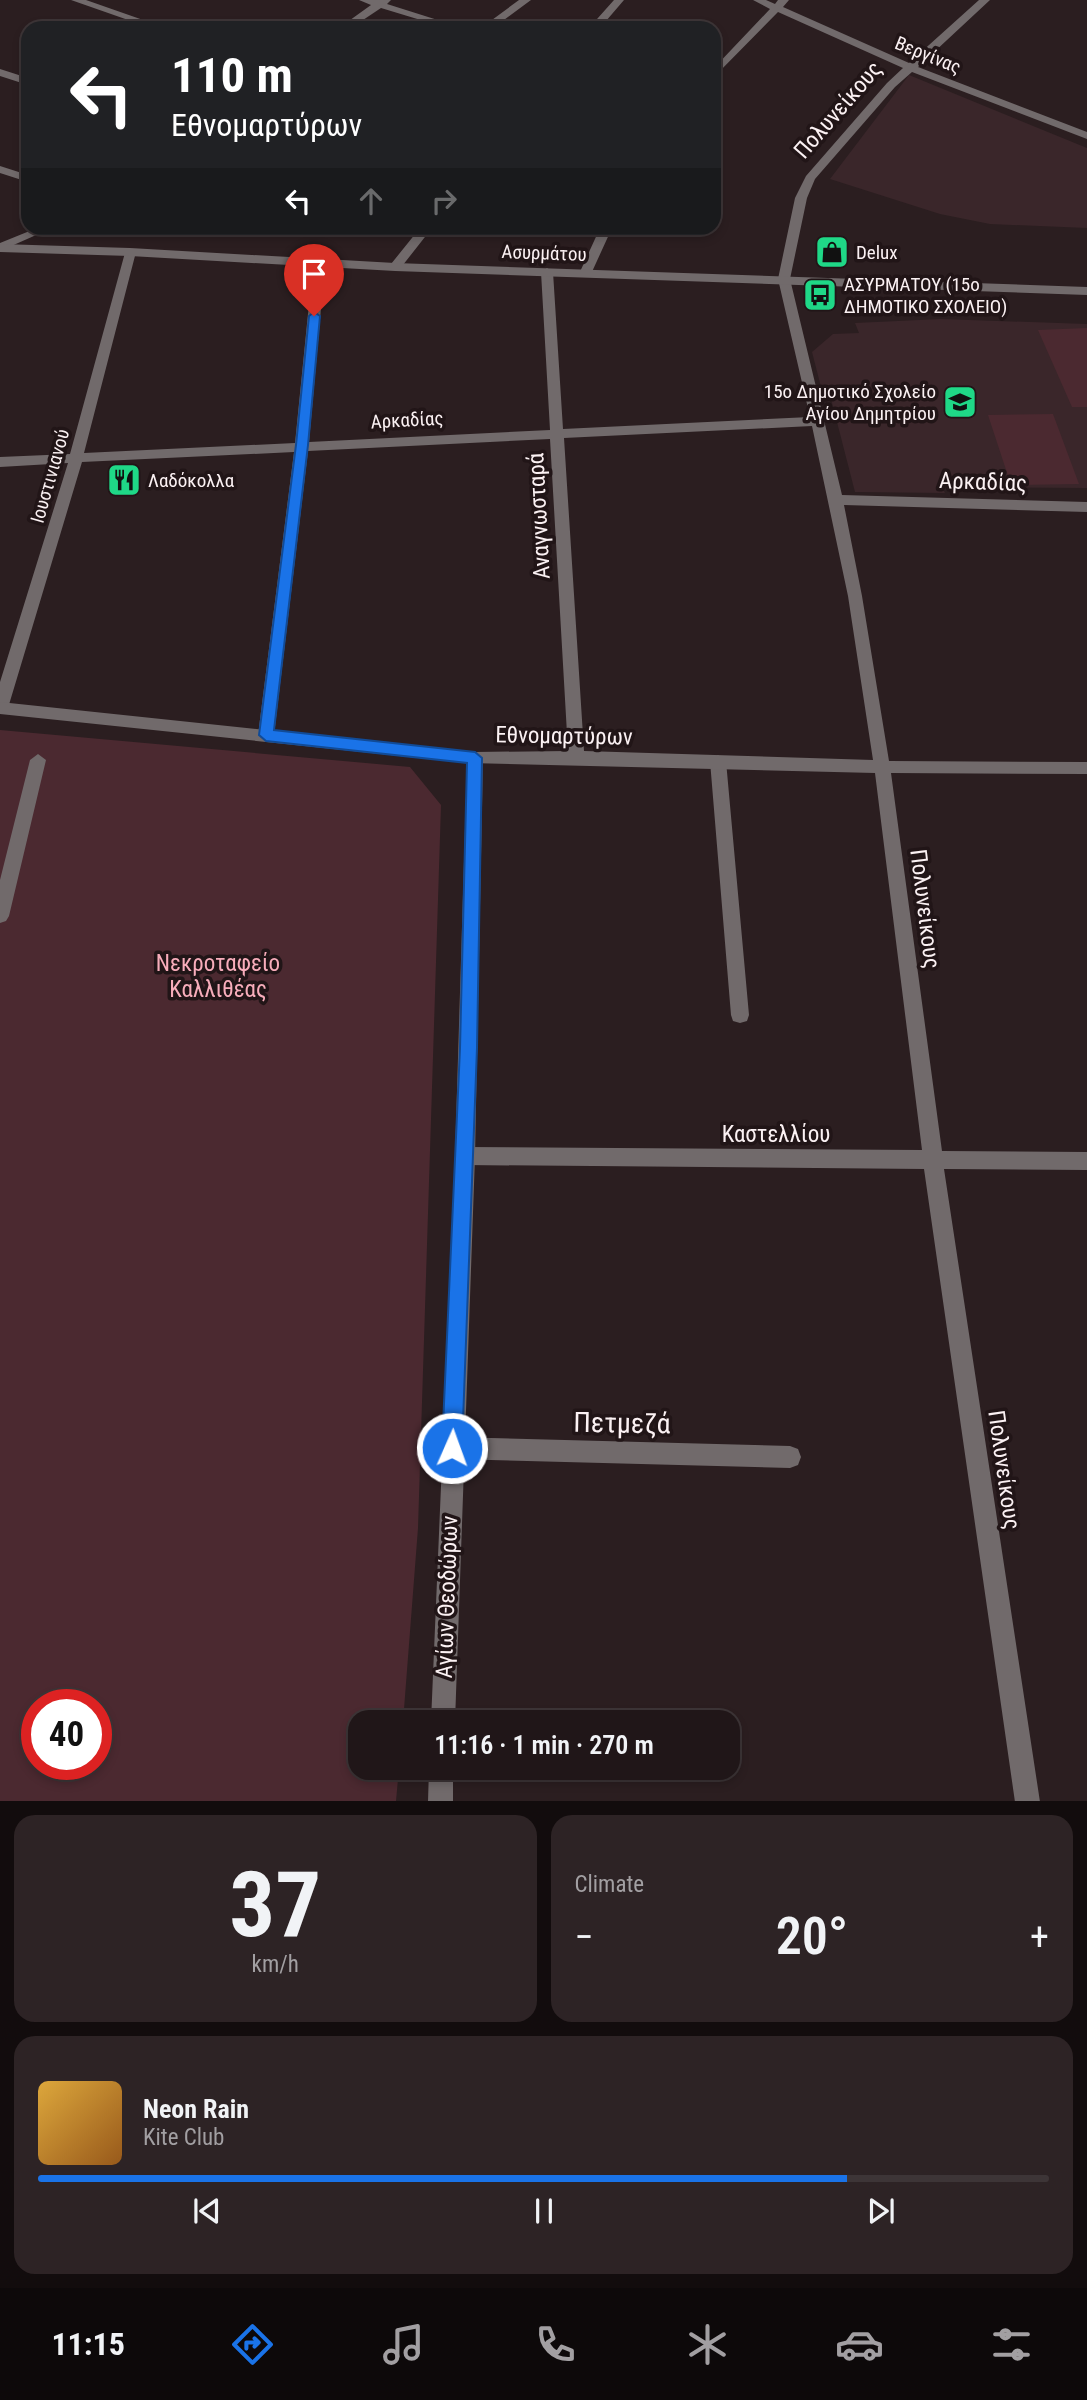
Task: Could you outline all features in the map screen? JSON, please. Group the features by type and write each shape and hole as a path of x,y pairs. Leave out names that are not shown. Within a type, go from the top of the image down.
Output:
{"street":[{"path":"76,0 140,21"},
{"path":"364,0 382,2 438,21"},
{"path":"496,21 526,0"},
{"path":"600,21 619,0"},
{"name":"Βεργίνας","path":"758,0 909,67 1086,134"},
{"path":"721,66 775,7 785,0"},
{"name":"Πολυνείκους","path":"985,0 909,67 810,178 801,198 784,279 836,500 883,767 933,1160 1028,1801"},
{"path":"354,21 382,2"},
{"path":"0,72 21,80"},
{"path":"0,169 21,176"},
{"path":"0,248 30,235"},
{"path":"395,267 420,235"},
{"path":"584,274 603,235"},
{"name":"Ασυρμάτου","path":"0,248 130,252 319,264 1087,291"},
{"name":"Ιουστινιανού","path":"0,708 76,459 130,252"},
{"path":"266,735 302,445 319,264"},
{"name":"Αναγνωσταρά","path":"547,272 576,757"},
{"name":"Αρκαδίας","path":"0,462 816,421"},
{"name":"Αρκαδίας","path":"836,500 1087,508"},
{"name":"Εθνομαρτύρων","path":"0,708 475,758 576,757 883,767 1087,768"},
{"name":"Αγίων Θεοδώρων","path":"443,1710 465,1156 475,758"},
{"path":"0,916 38,760"},
{"path":"718,761 740,1015"},
{"name":"Καστελλίου","path":"465,1156 1087,1161"},
{"name":"Πετμεζά","path":"452,1448 790,1457"},
{"path":"440,1801 441,1780"}],"shaded area":[{"path":"909,75 1087,148 1087,228 990,224 940,214 830,179"},
{"name":"15ο Δημοτικό Σχολείο Αγίου Δημητρίου","path":"941,319 1087,324 1087,488 942,487 945,493 855,492 829,391 821,387 812,352 833,334 859,333 855,323"}],"green space":[{"path":"1087,328 1087,407 1072,407 1038,330"},
{"path":"1053,414 1079,484 1011,485 988,415"},
{"name":"Νεκροταφείο Καλλιθέας","path":"0,730 410,767 441,805 418,1528 404,1710 348,1710 348,1780 398,1780 396,1801 0,1801"}],"place":[{"name":"Delux","path":"832,252"},
{"name":"ΑΣΥΡΜΑΤΟΥ (15ο ΔΗΜΟΤΙΚΟ ΣΧΟΛΕΙΟ)","path":"820,295"},
{"name":"15ο Δημοτικό Σχολείο Αγίου Δημητρίου","path":"960,402"},
{"name":"Λαδόκολλα","path":"124,480"}],"route":[{"path":"314,316 302,445 266,735 475,758 464,1183 452,1448"}]}
